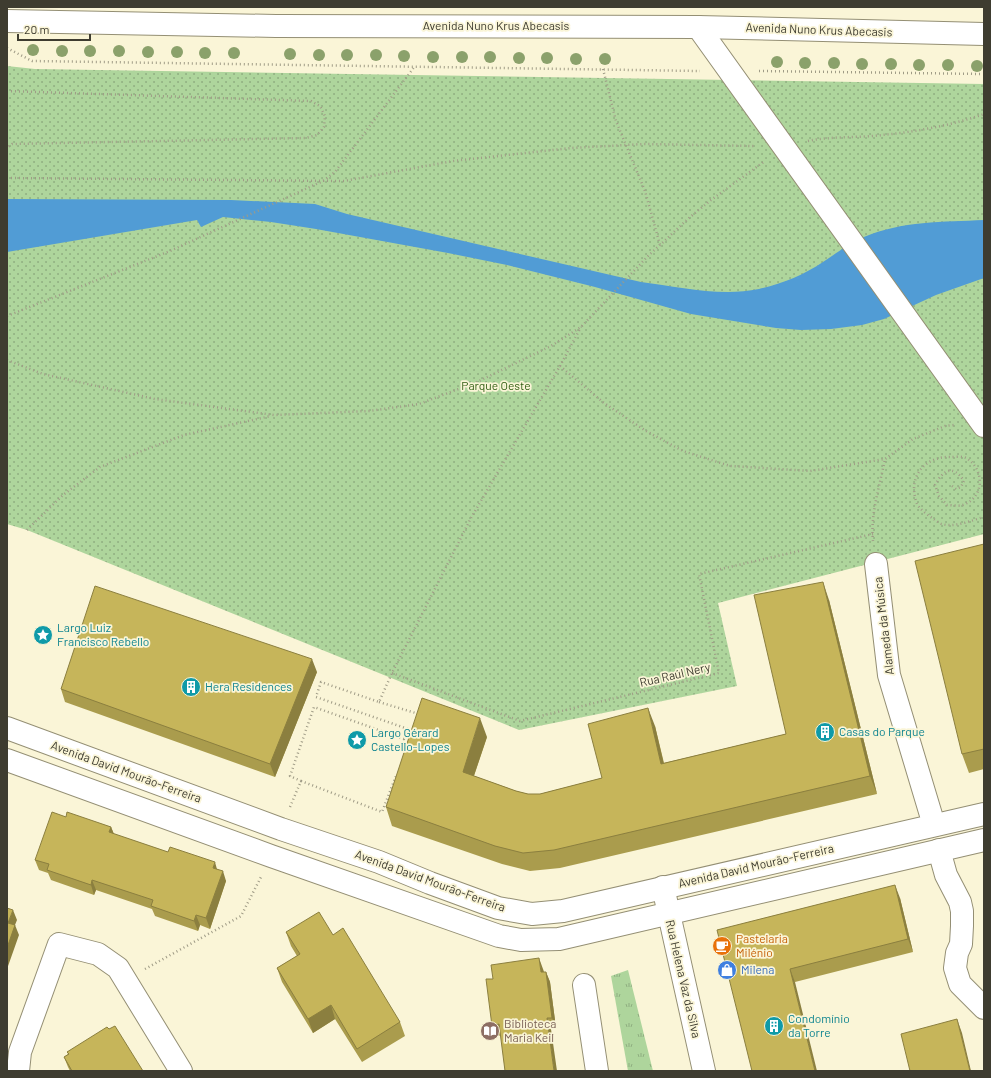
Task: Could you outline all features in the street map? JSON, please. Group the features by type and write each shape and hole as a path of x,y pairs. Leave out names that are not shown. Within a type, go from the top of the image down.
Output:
{"street":[{"name":"Avenida Nuno Krus Abecasis","path":"7,21 261,25 698,27 984,34"},
{"path":"698,27 782,147 982,424"},
{"name":"Alameda da Música","path":"876,564 889,675 934,825"},
{"name":"Avenida David Mourão-Ferreira","path":"7,728 281,829 379,862 498,908 532,914 564,911 984,814"},
{"path":"7,760 271,856 499,936 521,940 559,939 984,840"},
{"path":"940,850 946,875 960,902 962,912 960,944 955,968 960,984 984,1008"},
{"name":"Rua Helena Vaz da Silva","path":"663,887 704,1071"},
{"path":"18,1071 20,1052 59,944 98,954 118,968 181,1071"},
{"path":"584,985 597,1071"}],"path":[{"path":"7,48 32,61 984,74"},
{"path":"7,316 170,251 323,181 335,172 415,66"},
{"path":"603,69 616,121 645,191 660,245"},
{"path":"7,91 311,101 320,106 326,116 324,127 317,135 306,138 12,144 7,148"},
{"path":"7,178 344,181 453,161 571,148 644,144 782,147 812,140 890,134 927,128 971,119 984,114"},
{"path":"7,360 43,374 155,399 274,415 369,411 420,404 477,382 551,346 581,327 647,257 689,218 710,200 782,147"},
{"path":"379,702 392,673 471,518 560,366 581,327"},
{"path":"560,366 604,403 646,431 682,451 730,466 810,471 885,459 913,439 945,426 982,424"},
{"path":"27,530 63,495 100,467 184,435 274,415"},
{"path":"952,486 956,489 961,487 964,481 961,475 947,471 941,475 935,485 939,496 947,505 965,505 973,499 978,493 980,478 975,466 965,458 942,457 929,461 919,471 914,482 916,501 925,514 942,524 953,525 984,516"},
{"path":"876,564 872,534 875,508 885,459"},
{"name":"Rua Raúl Nery","path":"392,673 520,721 719,673 699,574 872,534"},
{"path":"398,770 382,812 290,776 314,707 404,739 408,729 316,697 321,682 419,714 417,721"},
{"path":"281,829 301,781"},
{"path":"126,980 241,916 271,856"}],"green space":[{"name":"Parque Oeste","path":"7,66 35,69 984,84 984,534 718,603 737,686 519,730 27,530 7,524"},
{"path":"628,970 653,1071 628,1071 611,976"}],"water":[{"path":"7,199 231,200 315,204 347,214 641,282 715,292 745,291 776,284 816,267 853,242 878,232 923,223 984,220 984,278 936,295 884,319 862,325 831,329 801,330 776,328 691,314 595,287 507,265 448,253 316,229 223,217 201,227 197,220 7,252"}],"building":[{"name":"Casas do Parque","path":"984,544 984,749 962,754 915,561"},
{"name":"Casas do Parque","path":"823,582 870,776 554,850 523,853 495,846 386,807 422,698 480,718 463,772 528,794 540,794 602,778 588,724 648,708 661,764 786,734 754,595"},
{"name":"Hera Residences","path":"95,586 312,659 270,764 61,689"},
{"path":"52,812 66,817 67,812 111,827 109,832 168,852 170,847 215,862 213,868 223,871 206,918 196,915 194,921 151,906 153,900 92,880 91,885 47,870 49,864 35,860"},
{"name":"Condomínio da Torre","path":"895,885 908,939 790,969 815,1071 752,1071 717,930"},
{"path":"7,908 13,910 8,923 15,925 7,948"},
{"path":"319,912 333,935 343,928 400,1022 357,1049 331,1005 308,1019 277,968 300,954 286,932"},
{"path":"539,958 541,972 546,972 552,1018 547,1018 554,1071 505,1071 499,1024 492,1026 486,979 493,979 491,965"},
{"path":"957,1019 970,1071 910,1071 901,1034"},
{"path":"115,1026 143,1071 72,1071 64,1057 69,1054 67,1052 107,1027 109,1029"}],"place":[{"name":"Largo Luiz Francisco Rebello","path":"43,635"},
{"name":"Hera Residences","path":"191,687"},
{"name":"Casas do Parque","path":"825,732"},
{"name":"Largo Gérard Castello-Lopes","path":"357,740"},
{"name":"Pastelaria Milénio","path":"722,946"},
{"name":"Milena","path":"727,970"},
{"name":"Condomínio da Torre","path":"774,1026"},
{"name":"Biblioteca Maria Keil","path":"490,1031"}]}
